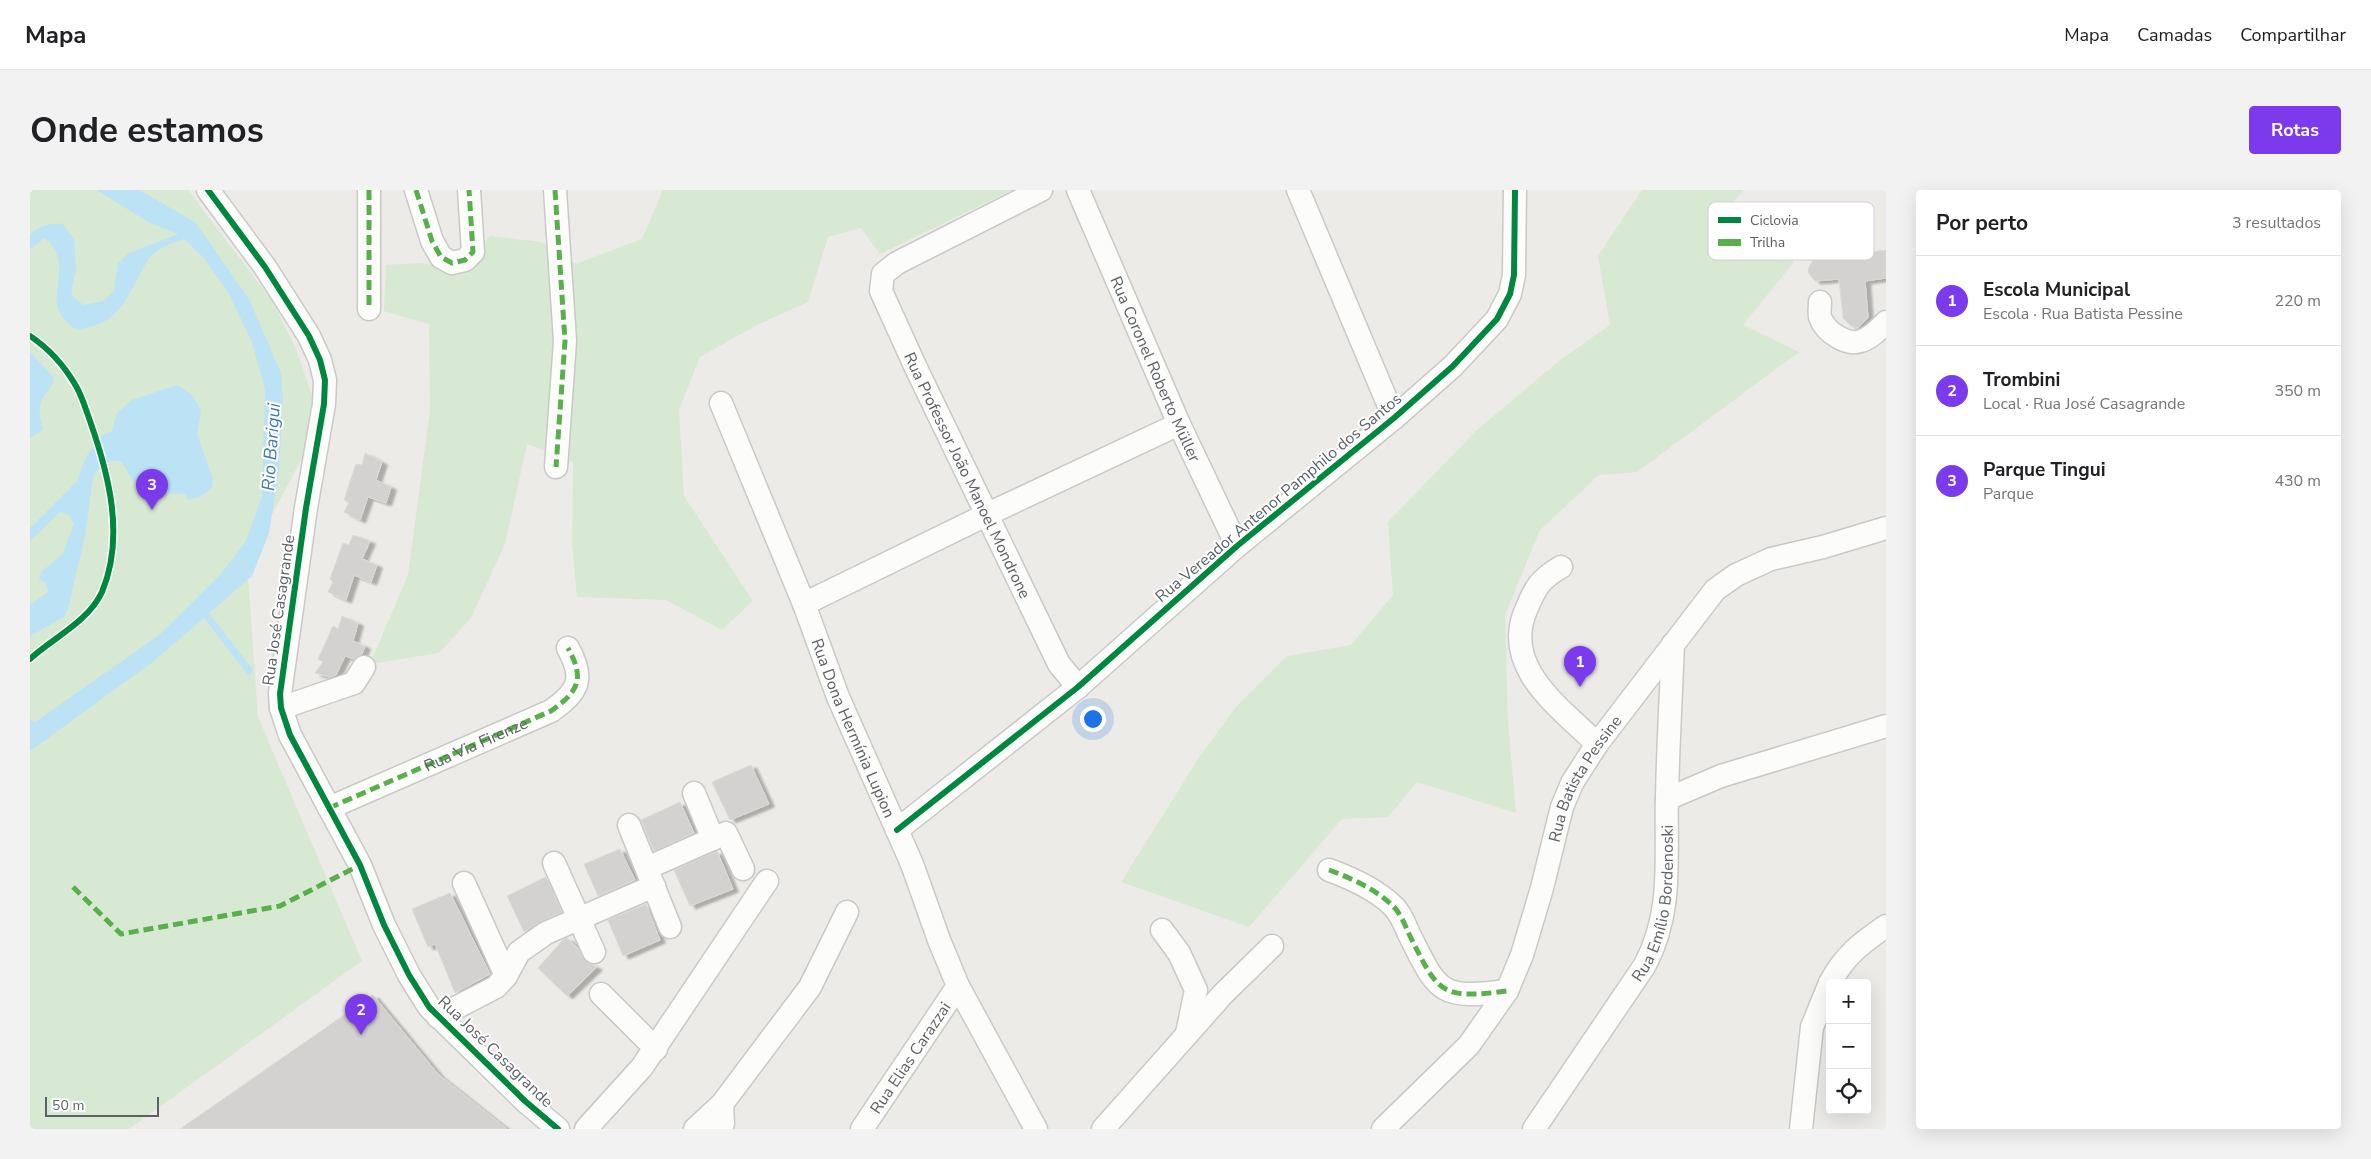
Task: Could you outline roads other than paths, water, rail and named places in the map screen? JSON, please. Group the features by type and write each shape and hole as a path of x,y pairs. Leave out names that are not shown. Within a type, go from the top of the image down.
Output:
{"street":[{"name":"Rua José Casagrande","path":"208,190 264,266 309,336 320,360 325,380 324,404 306,508 283,674 281,708 290,735 360,865 384,925 409,975 429,1007 525,1101 558,1129"},
{"path":"369,190 369,309"},
{"path":"416,190 432,241 441,257 452,263 465,260 473,252 469,190"},
{"path":"555,190 565,341 556,467"},
{"name":"Rua Professor João Manoel Mondrone","path":"1041,190 897,263 883,274 881,291 916,368 1060,664 1078,687"},
{"name":"Rua Coronel Roberto Müller","path":"1078,190 1179,424 1237,546"},
{"path":"1298,190 1394,418"},
{"name":"Rua Vereador Antenor Pamphilo dos Santos","path":"897,830 1078,687 1237,546 1394,418 1453,366 1497,319 1510,294 1514,275 1515,190"},
{"path":"1820,302 1820,317 1827,328 1840,339 1852,343 1862,341 1886,322"},
{"name":"Rua Dona Hermínia Lupion","path":"721,403 804,604 838,697 897,830 958,986 1036,1129"},
{"path":"804,604 988,514 1179,424"},
{"name":"Rua Batista Pessine","path":"1383,1129 1469,1045 1507,991 1522,955 1542,888 1562,808 1572,783 1597,744 1715,590 1736,575 1771,559 1822,547 1886,528"},
{"path":"1561,567 1548,575 1535,588 1524,615 1519,643 1524,664 1534,682 1597,744"},
{"name":"Rua Emílio Bordenoski","path":"1534,1129 1645,965 1655,945 1666,904 1667,799 1673,644"},
{"name":"Rua Via Firenze","path":"329,808 551,711 567,699 579,679 577,664 568,648"},
{"path":"281,708 354,683 364,667"},
{"path":"1667,799 1721,776 1886,726"},
{"path":"694,793 713,839"},
{"path":"629,825 670,927"},
{"path":"438,1016 496,987 506,976 520,952 546,933 579,918 713,839 726,833 743,869"},
{"path":"554,863 594,952"},
{"path":"1329,870 1350,878 1393,906 1426,971 1435,982 1446,990 1473,996 1507,991"},
{"path":"586,1129 642,1068 656,1049 767,882"},
{"path":"464,884 506,976"},
{"path":"695,1129 722,1104 810,987 847,912"},
{"path":"1832,979 1842,962 1863,942 1886,926"},
{"path":"1162,930 1179,953 1196,990 1187,1034"},
{"path":"1103,1129 1187,1034 1272,946"},
{"name":"Rua Elias Carazzai","path":"862,1129 958,986"},
{"path":"1801,1129 1812,1027 1826,993"},
{"path":"601,994 656,1049"},
{"path":"721,1129 723,1123 722,1104"},
{"path":"1551,1105 1558,1129"}],"water":[{"name":"Rio Barigui","path":"97,190 139,190 195,222 249,299 281,373 283,398 279,471 269,533 252,576 209,613 253,670 249,676 204,618 154,661 30,751 30,718 34,723 159,635 221,574 246,541 262,497 265,389 252,342 228,292 203,257 184,239 166,246 153,254 117,312 101,323 77,330 64,319 58,308 59,262 55,250 45,238 30,249 30,234 38,229 49,224 63,224 74,239 76,270 71,294 83,305 104,301 114,290 118,263 129,253 178,234 150,223"},
{"path":"30,352 54,378 40,406 43,430 30,438"},
{"path":"177,385 192,395 201,410 197,435 213,479 212,488 201,496 188,500 185,494 160,493 150,495 140,489 121,461 112,460 97,470 93,478 85,536 68,609 64,617 30,636 30,605 48,592 46,583 39,580 41,572 62,555 74,524 69,515 60,512 30,541 30,528 77,481 86,457 101,436 112,431 117,413 132,400"}],"place":[{"name":"Parque Tingui","path":"152,510"},
{"name":"Escola Municipal","path":"1580,687"},
{"name":"Trombini","path":"361,1035"}]}
